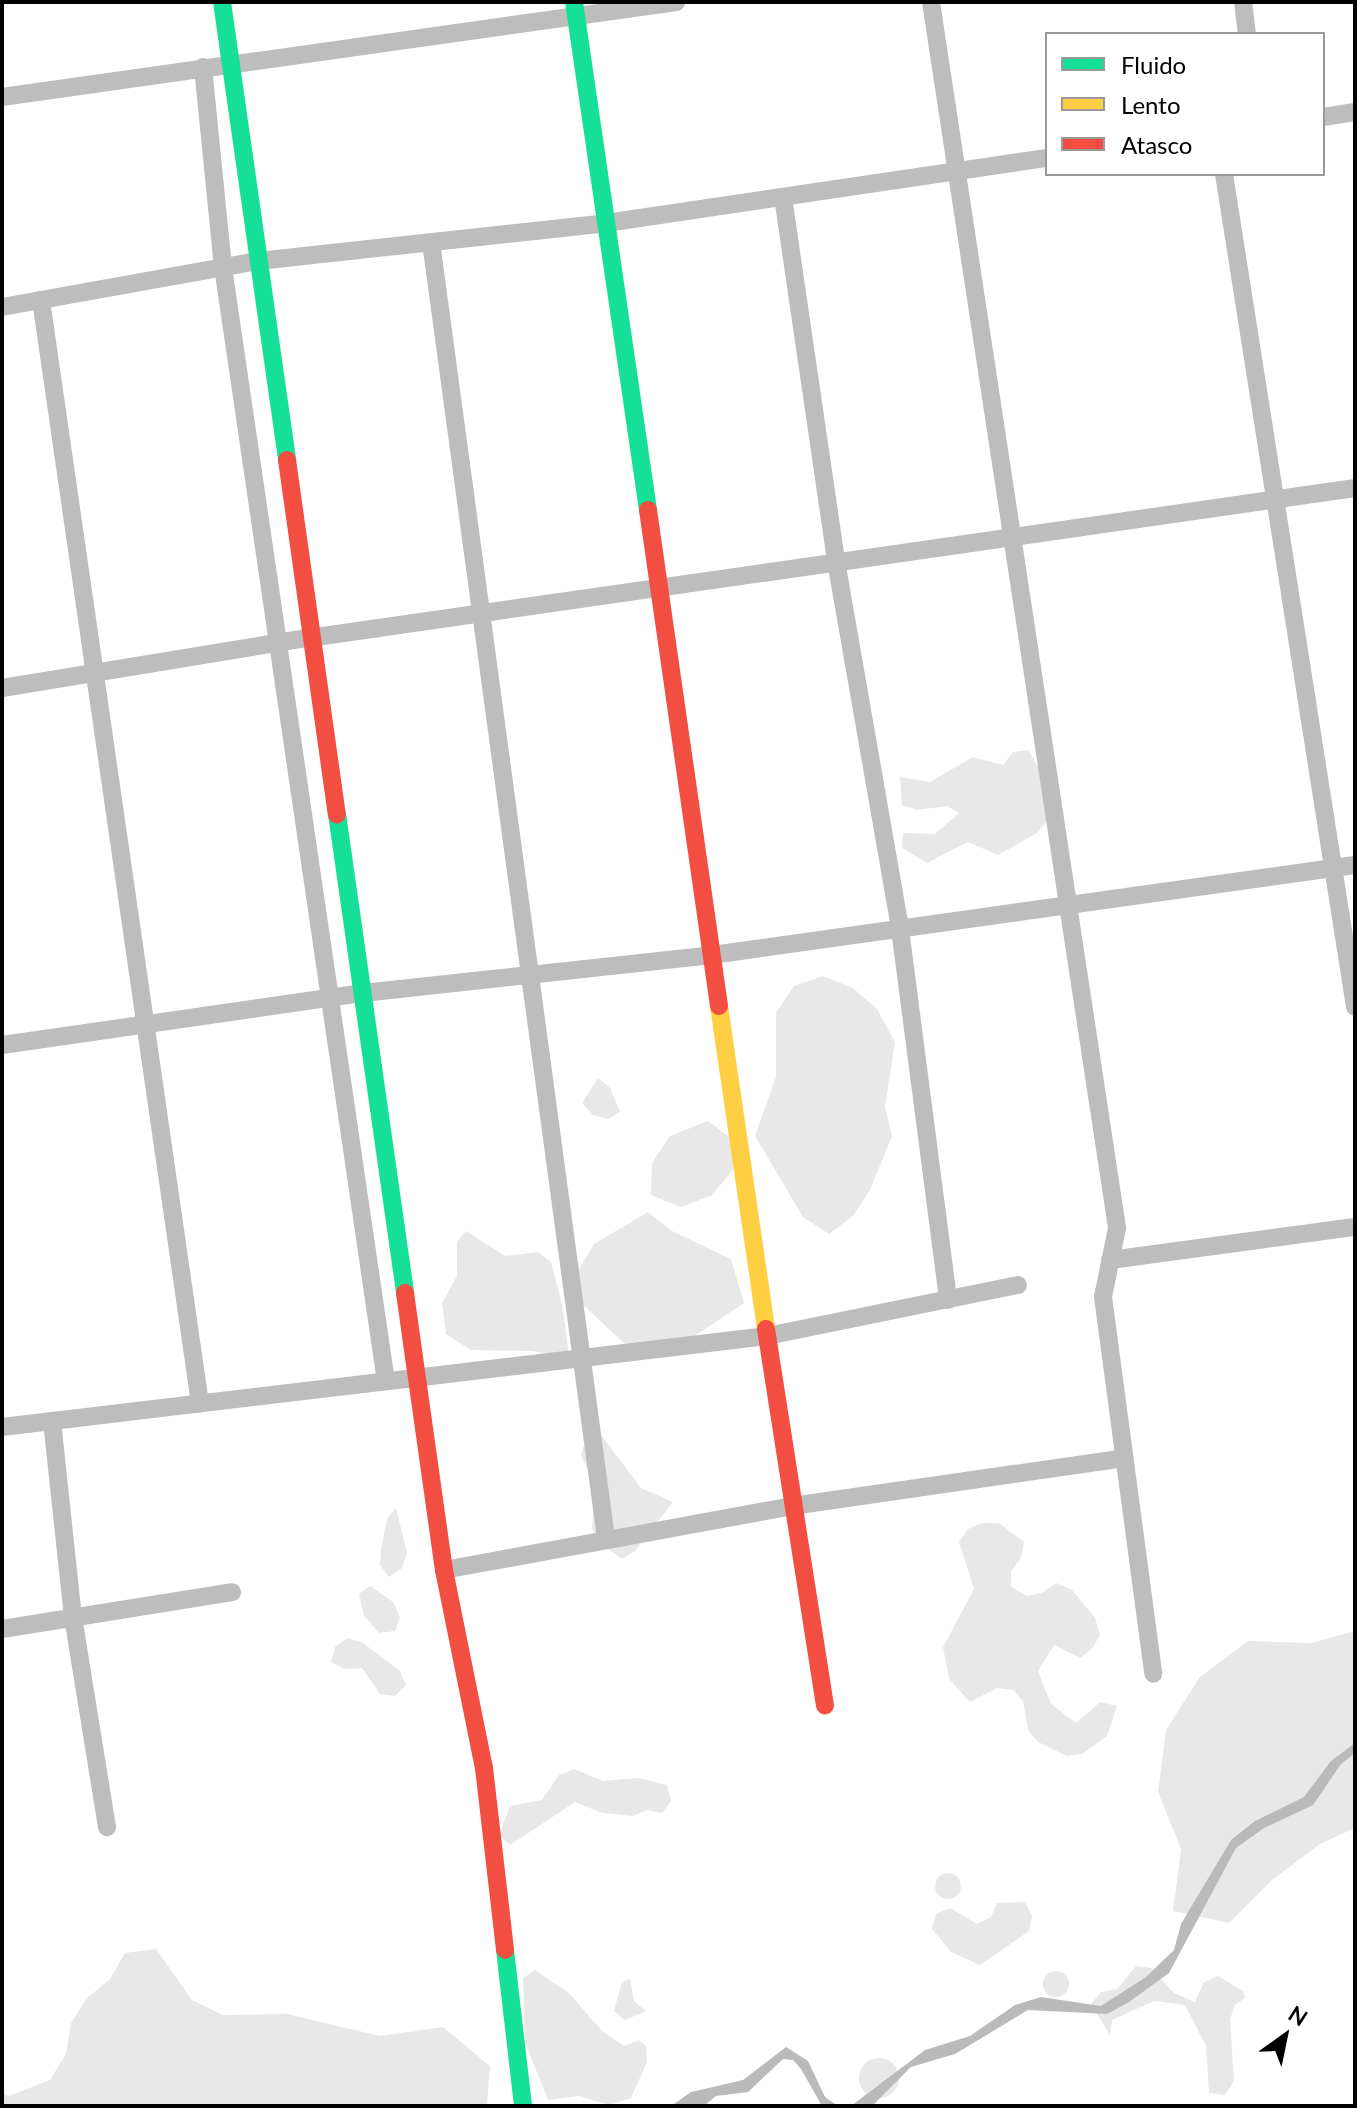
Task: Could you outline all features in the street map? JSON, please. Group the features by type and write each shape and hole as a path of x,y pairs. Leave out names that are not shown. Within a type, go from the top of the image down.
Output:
{"street":[{"path":"222,2 309,638 363,993 444,1570 484,1768 523,2106"},
{"path":"2,97 576,9 676,2"},
{"path":"931,2 1117,1228 1103,1297 1153,1674"},
{"path":"1243,2 1247,32"},
{"path":"576,9 767,1336 825,1705"},
{"path":"203,67 223,267 386,1381"},
{"path":"1325,117 1355,112"},
{"path":"2,307 258,261 606,223 1045,158"},
{"path":"1224,176 1355,1007"},
{"path":"783,197 836,561 900,929 948,1300"},
{"path":"431,242 484,613 528,974 606,1538"},
{"path":"41,300 200,1404"},
{"path":"2,688 309,638 1355,488"},
{"path":"2,1045 363,993 712,955 1355,865"},
{"path":"1110,1260 1355,1227"},
{"path":"2,1427 767,1336 1018,1285"},
{"path":"52,1421 73,1617 107,1827"},
{"path":"444,1570 792,1506 1125,1458"},
{"path":"2,1629 232,1592"}],"shaded area":[{"path":"1028,750 1045,778 1048,820 1037,833 998,855 968,842 927,863 902,848 903,833 935,834 959,813 947,806 917,810 902,805 900,777 930,782 973,757 1003,765 1013,752"},
{"path":"823,976 853,988 877,1009 895,1042 885,1107 892,1136 870,1190 853,1216 829,1234 803,1217 755,1136 776,1077 776,1013 794,986"},
{"path":"598,1078 610,1088 620,1112 608,1119 593,1115 582,1103"},
{"path":"708,1121 732,1139 733,1170 712,1195 681,1207 651,1195 652,1163 670,1136"},
{"path":"648,1212 672,1231 731,1259 744,1303 690,1339 625,1344 582,1304 577,1273 594,1244"},
{"path":"466,1231 505,1256 538,1252 551,1262 563,1308 569,1357 532,1351 471,1350 446,1334 442,1303 457,1276 457,1242"},
{"path":"601,1435 641,1488 673,1502 635,1551 622,1559 599,1542 592,1528 596,1483 581,1456 585,1440"},
{"path":"396,1508 407,1553 402,1568 389,1577 380,1565 381,1549 387,1519"},
{"path":"983,1523 999,1523 1024,1542 1021,1558 1011,1571 1011,1586 1026,1596 1042,1593 1056,1583 1072,1590 1095,1618 1100,1635 1092,1649 1080,1658 1054,1645 1038,1671 1051,1704 1076,1723 1100,1702 1117,1706 1107,1736 1082,1754 1067,1756 1038,1742 1028,1730 1023,1701 1013,1690 997,1688 970,1702 949,1679 943,1647 974,1589 959,1542 968,1529"},
{"path":"370,1586 393,1602 400,1617 395,1631 379,1633 364,1616 359,1594"},
{"path":"1355,1631 1355,1828 1320,1844 1272,1880 1229,1923 1173,1911 1181,1849 1158,1792 1166,1730 1200,1677 1248,1641 1311,1643"},
{"path":"348,1638 363,1643 400,1671 406,1685 395,1696 380,1694 362,1668 345,1669 331,1662 335,1647"},
{"path":"1355,1743 1355,1753 1341,1764 1313,1805 1264,1828 1236,1848 1169,1973 1129,2002 1107,2014 1028,2010 955,2054 911,2067 872,2106 851,2106 925,2050 970,2036 1015,2005 1041,1997 1101,2006 1146,1977 1174,1950 1181,1924 1231,1840 1255,1821 1304,1797 1331,1761"},
{"path":"574,1769 603,1781 638,1778 667,1785 671,1801 662,1813 647,1810 633,1816 602,1813 575,1802 510,1845 499,1835 510,1806 542,1800 559,1775"},
{"path":"948,1873 957,1877 961,1886 957,1895 948,1899 939,1895 935,1886 939,1877"},
{"path":"1025,1902 1032,1916 1029,1931 980,1965 951,1952 932,1929 936,1914 950,1908 977,1924 991,1917 997,1903"},
{"path":"156,1949 192,2000 223,2015 287,2014 380,2036 443,2027 490,2066 487,2106 2,2106 2,2093 9,2096 50,2080 66,2054 71,2023 87,1998 110,1979 125,1953"},
{"path":"1136,1966 1151,1968 1174,1993 1195,2002 1204,1982 1218,1976 1243,1991 1245,1998 1235,2005 1230,2019 1234,2081 1225,2095 1209,2093 1206,2046 1185,2005 1154,2001 1112,2020 1110,2035 1091,2004 1101,1992 1117,1989"},
{"path":"535,1970 569,1993 602,2031 624,2046 639,2040 646,2046 647,2062 631,2098 609,2105 579,2096 548,2100 525,2042 523,1978"},
{"path":"1056,1971 1065,1975 1069,1984 1065,1993 1056,1997 1047,1993 1043,1984 1047,1975"},
{"path":"630,1979 634,2001 646,2011 625,2020 614,2011 622,1982"},
{"path":"786,2047 808,2061 825,2097 838,2106 822,2106 801,2069 793,2060 783,2059 748,2092 716,2096 704,2106 671,2106 691,2092 743,2080"},
{"path":"879,2058 893,2064 899,2078 893,2092 879,2098 865,2092 859,2078 865,2064"}],"traffic: fast":[{"path":"222,2 287,460"},
{"path":"574,2 648,510"},
{"path":"337,814 405,1293"},
{"path":"505,1950 523,2106"}],"traffic: slow":[{"path":"719,1006 766,1329"}],"traffic: jam":[{"path":"287,460 337,814"},
{"path":"648,510 719,1006"},
{"path":"405,1293 444,1570 484,1768 505,1950"},
{"path":"766,1329 825,1705"}]}
